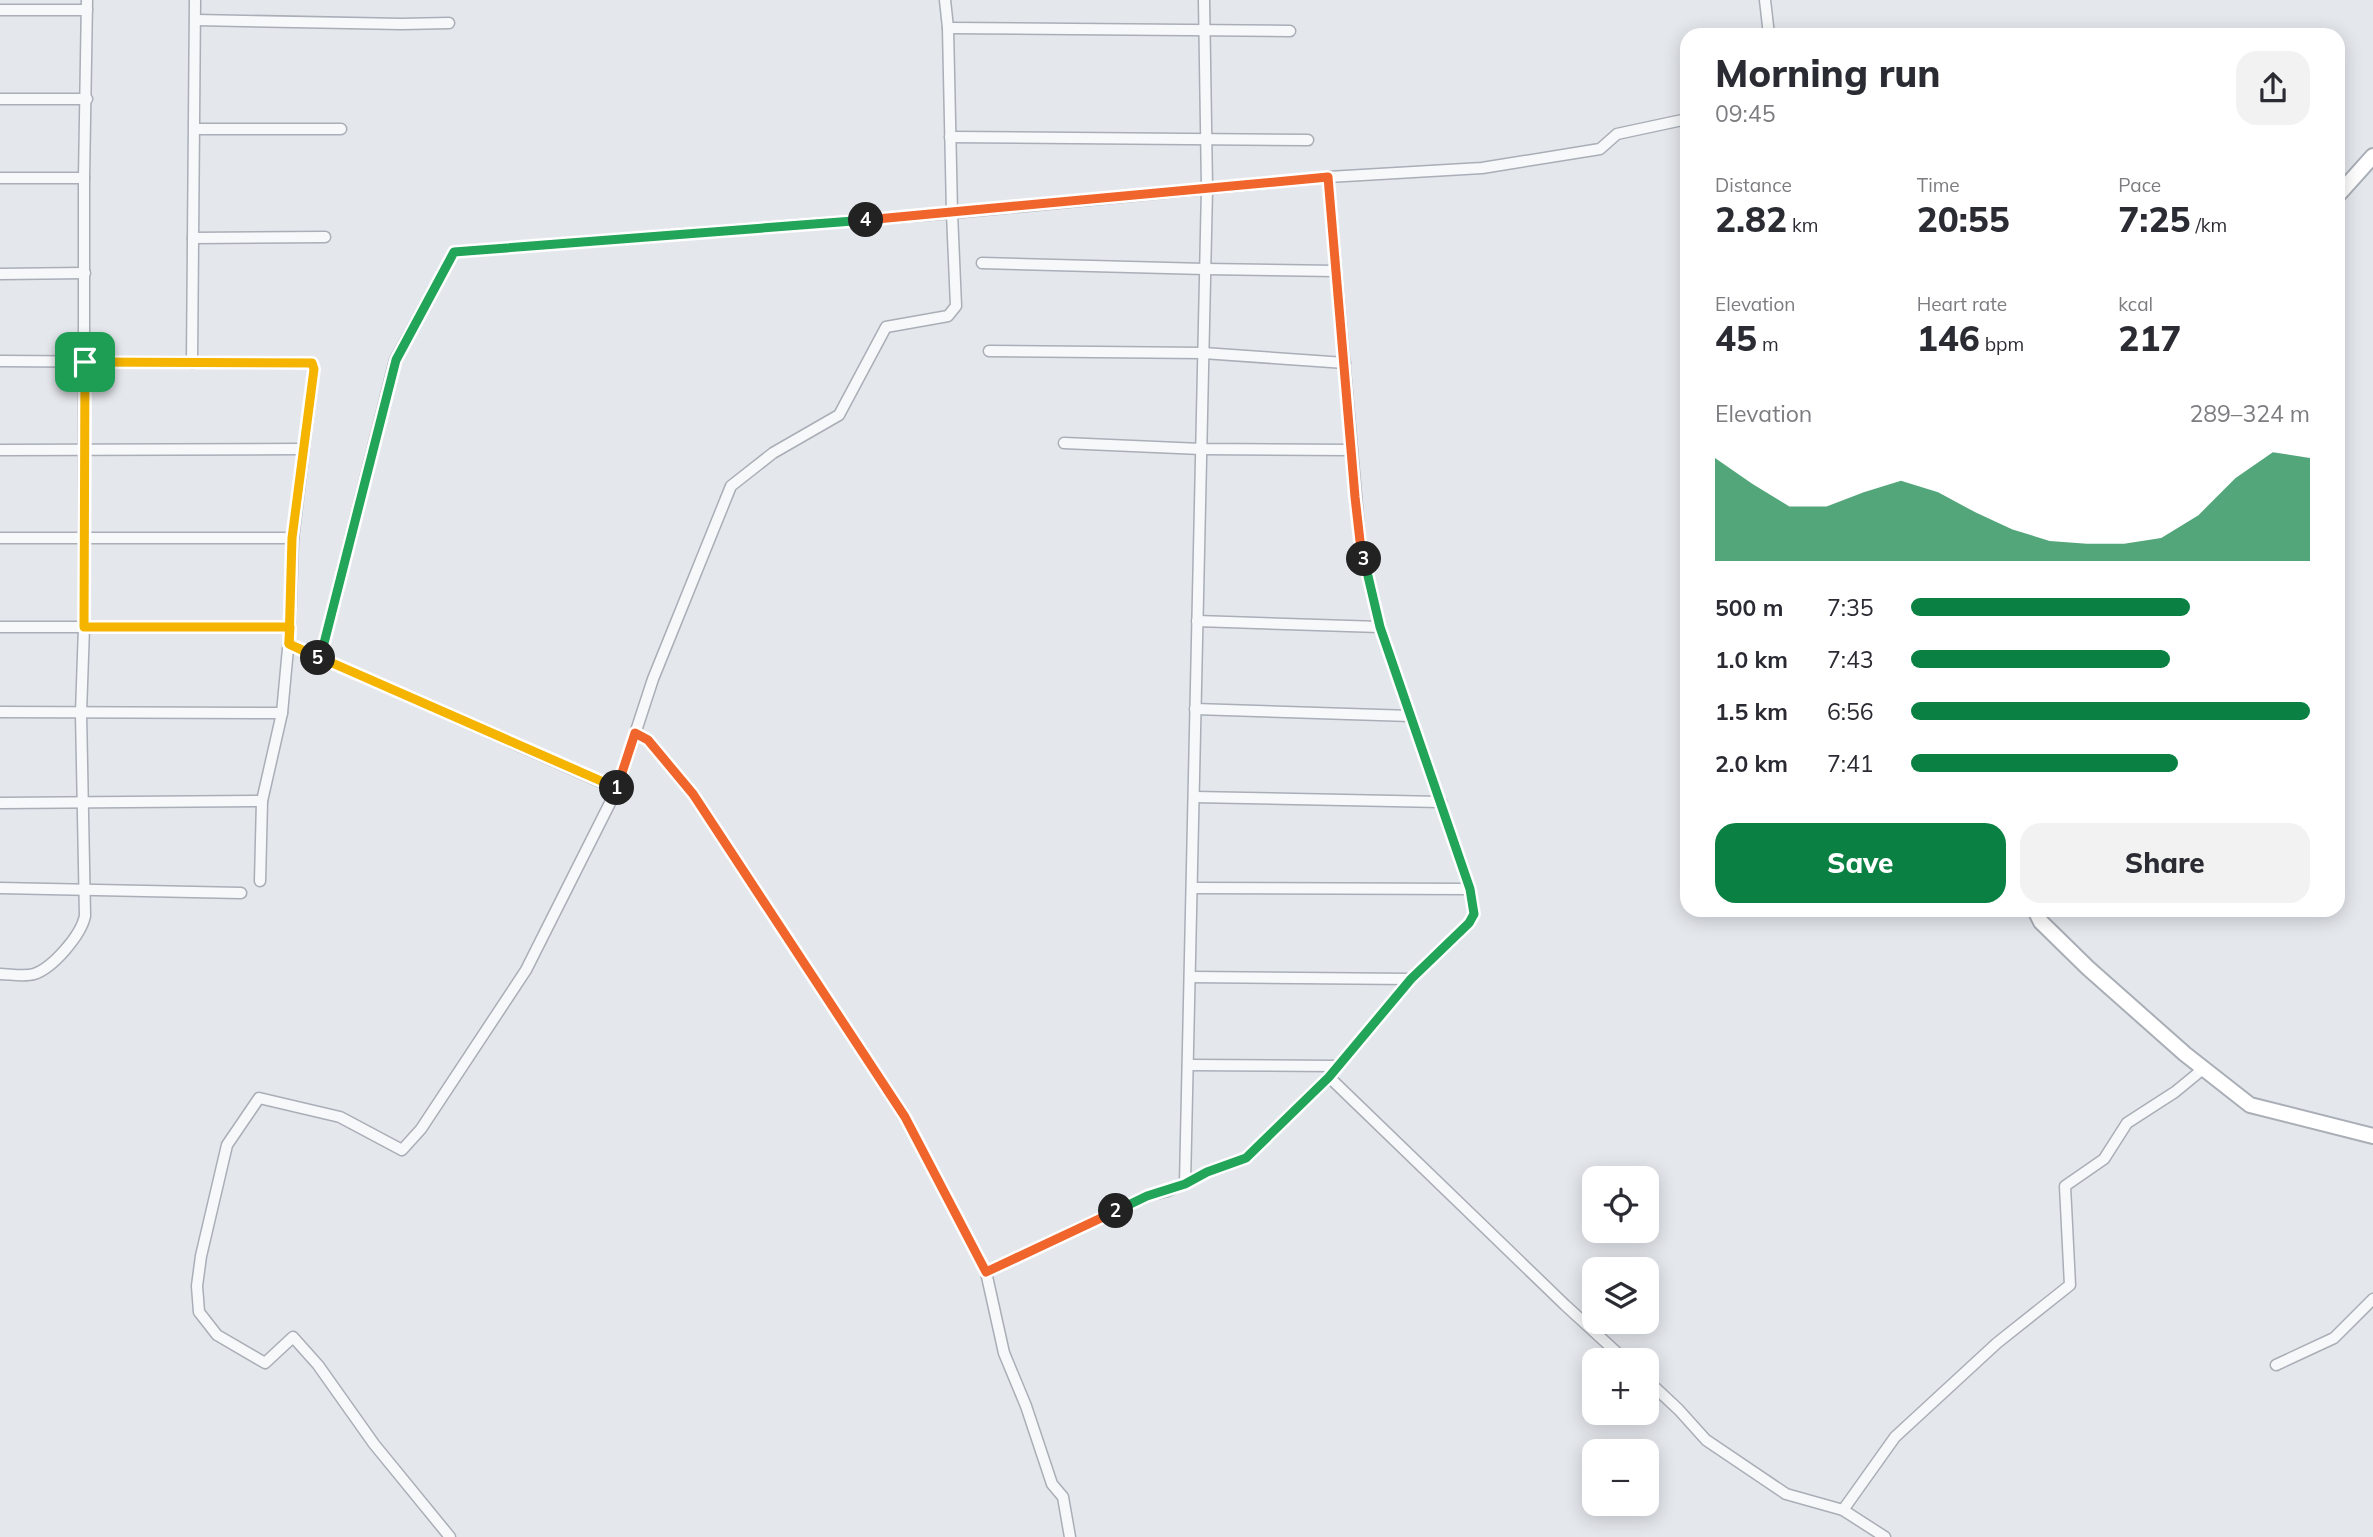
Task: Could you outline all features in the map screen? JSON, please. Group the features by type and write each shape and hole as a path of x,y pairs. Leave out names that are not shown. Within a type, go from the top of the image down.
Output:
{"street":[{"path":"192,363 195,0"},
{"path":"450,1537 374,1444 318,1365 293,1336 265,1363 217,1335 200,1312 197,1286 201,1256 227,1144 259,1098 340,1117 402,1150 421,1129 526,970 617,789 653,679 731,486 773,453 839,415 886,327 948,316 956,306 945,0"},
{"path":"1185,1184 1207,188 1204,0"},
{"path":"1765,0 1768,28"},
{"path":"0,10 87,5 84,178 84,627 81,713 85,889 83,927 59,956 34,974 0,974"},
{"path":"196,20 449,23"},
{"path":"948,28 1290,31"},
{"path":"0,99 87,99"},
{"path":"320,659 396,360 454,252 952,213 1328,177 1495,166 1600,149 1616,134 1680,120"},
{"path":"195,129 341,128"},
{"path":"950,137 1308,140"},
{"path":"2345,187 2373,156"},
{"path":"986,1272 1147,1196 1185,1184 1207,1172 1246,1158 1329,1077 1411,979 1469,923 1474,914 1470,889 1380,627 1360,541 1328,177"},
{"path":"0,178 84,178"},
{"path":"193,238 325,237"},
{"path":"982,263 1336,271"},
{"path":"0,274 85,273"},
{"path":"989,351 1203,353 1345,363"},
{"path":"0,361 312,363 314,369 292,538 290,627 282,713 262,801 260,881"},
{"path":"1064,443 1201,449 1351,450"},
{"path":"0,450 304,449"},
{"path":"0,538 292,538"},
{"path":"1197,621 1380,627"},
{"path":"0,627 290,627"},
{"path":"289,644 617,789"},
{"path":"1195,709 1411,716"},
{"path":"0,712 282,713"},
{"path":"635,733 648,740 693,794 905,1117 986,1272 1004,1353 1026,1406 1052,1484 1063,1497 1070,1537"},
{"path":"1194,797 1441,802"},
{"path":"0,803 262,801"},
{"path":"0,888 241,893"},
{"path":"1192,888 1470,889"},
{"path":"2038,917 2088,968 2203,1069 2250,1105 2373,1136"},
{"path":"1190,977 1411,979"},
{"path":"1188,1065 1337,1066"},
{"path":"1843,1510 1895,1437 1997,1343 2070,1285 2066,1186 2104,1159 2127,1123 2175,1092 2203,1069"},
{"path":"1329,1077 1612,1348"},
{"path":"2276,1365 2334,1338 2373,1299"},
{"path":"1659,1391 1706,1440 1786,1494 1843,1510 1885,1537"}],"route":[{"path":"85,362 84,627 290,627 289,644 320,659 617,789 635,733 648,740 693,794 905,1117 986,1272 1147,1196 1168,1191 1207,1172 1246,1158 1329,1077 1411,979 1469,923 1474,914 1470,889 1380,627 1360,541 1328,177 952,213 454,252 396,360 320,659 289,644 290,627 292,538 314,369 312,363 85,362"}]}
